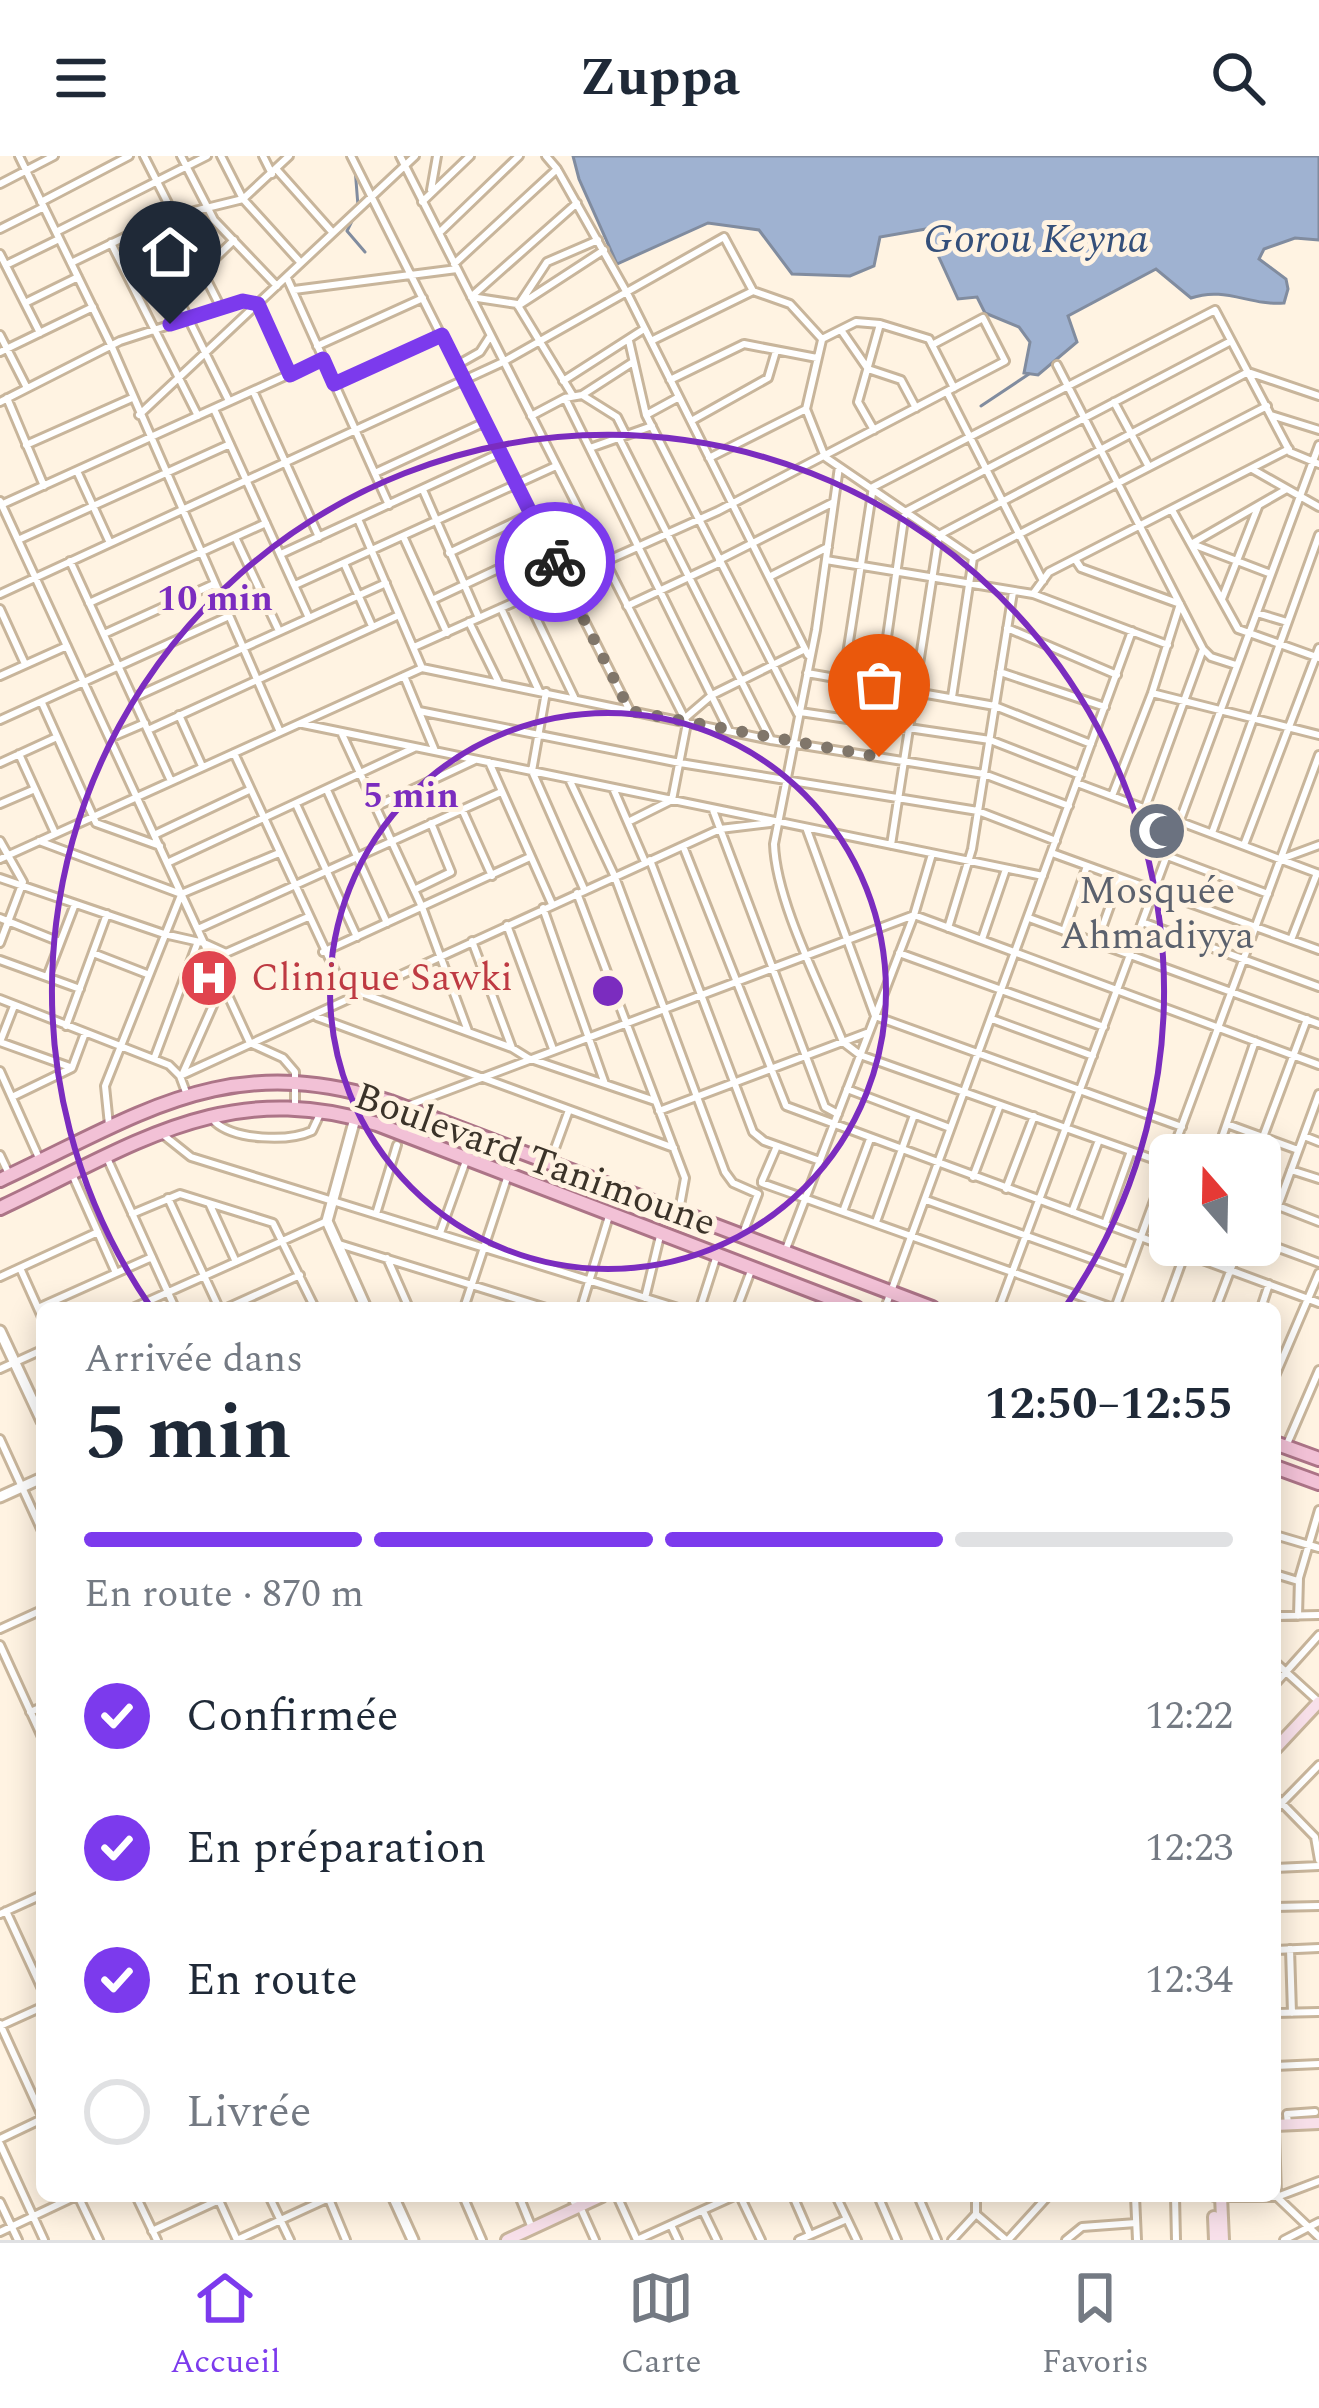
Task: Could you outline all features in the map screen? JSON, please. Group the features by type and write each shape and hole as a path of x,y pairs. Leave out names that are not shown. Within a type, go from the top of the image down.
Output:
{"main road":[{"name":"Boulevard Tanimoune","path":"5,1178 110,1128 184,1085 297,1082 362,1093 406,1108 916,1302"},
{"name":"Boulevard Tanimoune","path":"0,1208 161,1133 226,1111 295,1106 355,1117 840,1302"},
{"path":"1281,1445 1319,1459"},
{"path":"1281,1469 1319,1483"},
{"path":"1281,1743 1319,1702"},
{"path":"1281,2128 1318,2122"},
{"path":"1217,2202 1219,2240"},
{"path":"507,2240 577,2205"},
{"path":"520,2240 577,2205"}],"street":[{"path":"19,156 111,345 280,732"},
{"path":"0,184 54,156"},
{"path":"0,230 129,156"},
{"path":"144,156 220,306"},
{"path":"181,156 208,210 278,286"},
{"path":"6,265 207,156"},
{"path":"221,156 243,199 301,263"},
{"path":"263,156 333,233"},
{"path":"71,263 174,215 243,199 289,156"},
{"path":"351,156 630,711"},
{"path":"400,156 685,721 672,800"},
{"path":"139,415 415,156"},
{"path":"431,194 437,156"},
{"path":"422,202 470,156"},
{"path":"439,233 519,156"},
{"path":"546,156 627,293 810,659"},
{"path":"292,290 455,267 557,169"},
{"path":"471,297 577,202"},
{"path":"142,227 230,402"},
{"path":"0,594 503,362 724,237 753,291 790,304 822,339"},
{"path":"202,271 234,240"},
{"path":"518,307 547,262 598,240"},
{"path":"111,243 198,416"},
{"path":"471,297 518,307 604,250"},
{"path":"0,254 40,333"},
{"path":"25,303 78,277"},
{"path":"287,277 389,505"},
{"path":"651,341 753,291"},
{"path":"317,346 423,298"},
{"path":"44,486 3,400 111,345 220,306 243,301 258,304"},
{"path":"258,304 290,375"},
{"path":"518,307 573,396 590,448 729,730"},
{"path":"4,351 93,308"},
{"path":"873,488 1215,310 1288,449 1316,462"},
{"path":"413,647 699,520 1005,361 983,318 932,345"},
{"path":"822,339 856,322 929,339 970,435 1043,581"},
{"path":"874,430 858,402 880,325"},
{"path":"563,381 644,329"},
{"path":"841,330 868,369 902,380 916,408"},
{"path":"0,334 4,351 27,388"},
{"path":"334,384 442,335"},
{"path":"457,365 480,352 490,336"},
{"path":"822,339 806,409 825,457 973,558"},
{"path":"905,512 1231,340"},
{"path":"629,341 646,415 800,715"},
{"path":"670,380 744,344 818,358"},
{"path":"691,421 768,378 776,350"},
{"path":"295,1106 295,1072 283,1058 250,1043 1,504 323,359"},
{"path":"531,416 634,362"},
{"path":"1057,365 1202,649 1237,666"},
{"path":"939,536 1248,372 1319,396"},
{"path":"253,391 319,537"},
{"path":"573,396 617,417 668,534 771,740"},
{"path":"646,415 679,397"},
{"path":"26,445 132,398"},
{"path":"1114,401 1149,467"},
{"path":"973,558 1267,406"},
{"path":"214,409 309,618"},
{"path":"710,458 806,409"},
{"path":"1271,415 1319,430"},
{"path":"375,473 485,422"},
{"path":"590,448 652,426"},
{"path":"18,540 230,444"},
{"path":"1001,1302 1319,445"},
{"path":"1033,594 1049,572 1288,449"},
{"path":"281,554 500,453"},
{"path":"295,585 556,466"},
{"path":"839,467 810,659 774,844 777,870 843,1042 860,1054 965,1093 1149,1156"},
{"path":"1252,469 1319,507"},
{"path":"76,471 110,543"},
{"path":"843,680 873,488"},
{"path":"422,489 479,618"},
{"path":"1191,544 1286,490"},
{"path":"627,606 835,501"},
{"path":"1222,599 1258,506"},
{"path":"1172,510 1238,629 1318,654 1244,845"},
{"path":"880,686 905,512"},
{"path":"449,553 531,514"},
{"path":"358,519 422,668"},
{"path":"89,603 267,522"},
{"path":"1212,833 1319,535"},
{"path":"235,536 279,631"},
{"path":"403,536 447,632"},
{"path":"891,845 939,536"},
{"path":"1191,544 1271,574"},
{"path":"432,600 548,547"},
{"path":"769,577 827,547"},
{"path":"952,698 973,558"},
{"path":"1075,559 1081,568 1180,604"},
{"path":"826,560 1033,594 1168,645"},
{"path":"70,561 171,781"},
{"path":"344,563 372,627"},
{"path":"104,634 214,584"},
{"path":"133,698 386,584"},
{"path":"948,928 979,811 1013,592"},
{"path":"526,597 575,699"},
{"path":"1112,796 1180,604"},
{"path":"501,608 543,692 541,734 532,771 674,1148 685,1183 678,1213"},
{"path":"0,609 25,664"},
{"path":"1257,613 1287,622"},
{"path":"110,738 178,715 399,615"},
{"path":"0,720 227,616"},
{"path":"470,622 499,683"},
{"path":"1007,628 1117,675"},
{"path":"887,1302 1132,631"},
{"path":"0,676 67,646"},
{"path":"685,721 712,695 805,649"},
{"path":"1145,808 1202,649"},
{"path":"4,857 422,668 771,740 984,774 1069,806"},
{"path":"1000,672 1105,707"},
{"path":"807,673 995,706 1091,744"},
{"path":"404,676 435,751"},
{"path":"1152,693 1319,735"},
{"path":"41,701 100,827 160,846"},
{"path":"419,711 680,763 979,811 1056,841"},
{"path":"178,715 202,767"},
{"path":"800,715 990,740 1112,796 1318,873 1292,940"},
{"path":"300,723 1043,876"},
{"path":"341,732 422,907 468,1031"},
{"path":"0,763 57,737"},
{"path":"167,863 416,747"},
{"path":"233,753 339,982 528,1058 655,1101"},
{"path":"19,754 55,834"},
{"path":"1179,1134 1319,754"},
{"path":"375,808 476,760"},
{"path":"489,762 552,904"},
{"path":"569,779 615,877 728,1178 758,1194"},
{"path":"613,788 648,861 753,1132 820,1161"},
{"path":"0,804 34,789"},
{"path":"154,835 250,790"},
{"path":"327,790 387,923"},
{"path":"198,929 501,792"},
{"path":"628,822 672,800"},
{"path":"296,804 356,937"},
{"path":"713,808 825,1107 838,1114"},
{"path":"462,809 492,875"},
{"path":"184,1085 250,1043 720,829 778,822"},
{"path":"414,890 451,874 431,823"},
{"path":"806,827 875,1016"},
{"path":"39,841 182,894"},
{"path":"0,842 4,857 22,878 0,943"},
{"path":"1280,859 1319,845"},
{"path":"683,846 786,1106 1149,1240"},
{"path":"110,1128 105,1086 182,894 279,853"},
{"path":"1052,853 1319,950"},
{"path":"785,1252 914,915 932,854"},
{"path":"1167,856 1268,894"},
{"path":"323,952 530,857"},
{"path":"1064,931 1088,866"},
{"path":"981,939 1006,869"},
{"path":"0,878 231,953 308,917"},
{"path":"1097,943 1120,878"},
{"path":"47,977 75,904"},
{"path":"543,908 604,1084"},
{"path":"66,1026 107,914"},
{"path":"406,1108 479,1076 914,915 1319,1065"},
{"path":"1028,918 1319,1024"},
{"path":"4,920 60,943"},
{"path":"1142,922 1319,987"},
{"path":"507,925 553,1049"},
{"path":"472,941 512,1048"},
{"path":"154,1059 201,943"},
{"path":"93,953 147,974"},
{"path":"899,953 1104,1027"},
{"path":"0,960 80,989"},
{"path":"184,1085 223,982"},
{"path":"0,999 169,1064 184,1085"},
{"path":"14,1005 0,1042 72,1068"},
{"path":"315,1016 674,1148"},
{"path":"875,1016 1182,1126"},
{"path":"992,1018 1093,1056"},
{"path":"1264,1134 1307,1019"},
{"path":"659,1111 869,1032"},
{"path":"12,1097 72,1068 85,1033"},
{"path":"1223,1134 1256,1041"},
{"path":"0,1071 40,1161"},
{"path":"847,1089 952,1129"},
{"path":"362,1093 327,1221 363,1302"},
{"path":"1281,1198 1319,1094"},
{"path":"973,1177 1000,1105"},
{"path":"214,1122 233,1133 298,1136 312,1131 321,1110"},
{"path":"549,1163 569,1110"},
{"path":"876,1222 914,1114"},
{"path":"1006,1189 1034,1116"},
{"path":"1227,1124 1255,1134"},
{"path":"161,1133 191,1156 658,1302"},
{"path":"1304,1136 1319,1142"},
{"path":"844,1209 870,1139"},
{"path":"1072,1212 1100,1139"},
{"path":"1281,1144 1298,1150"},
{"path":"376,1214 397,1145"},
{"path":"742,1236 777,1145"},
{"path":"1105,1224 1131,1151"},
{"path":"0,1155 5,1178"},
{"path":"106,1158 172,1302"},
{"path":"440,1233 466,1158"},
{"path":"1291,1170 1319,1179"},
{"path":"72,1174 116,1274"},
{"path":"466,1302 508,1174"},
{"path":"762,1183 1098,1302"},
{"path":"133,1214 180,1194 267,1219 284,1239 312,1302"},
{"path":"168,1198 219,1302"},
{"path":"926,1200 1128,1272"},
{"path":"209,1203 236,1262"},
{"path":"1281,1207 1319,1222"},
{"path":"583,1302 610,1213"},
{"path":"1116,1302 1149,1215"},
{"path":"146,1302 327,1221"},
{"path":"0,1277 98,1232"},
{"path":"645,1298 662,1233"},
{"path":"339,1244 525,1302"},
{"path":"1281,1249 1319,1263"},
{"path":"702,1302 717,1255"},
{"path":"60,1302 152,1257"},
{"path":"387,1258 407,1302"},
{"path":"1167,1302 1180,1266"},
{"path":"1220,1266 1319,1303"},
{"path":"1218,1302 1232,1266"},
{"path":"20,1268 36,1303"},
{"path":"739,1302 752,1268"},
{"path":"1281,1360 1319,1273"},
{"path":"237,1302 300,1275"},
{"path":"1263,1302 1269,1284"},
{"path":"509,1302 511,1298"},
{"path":"0,1331 36,1408"},
{"path":"0,1369 36,1353"},
{"path":"1281,1443 1319,1370"},
{"path":"0,1439 36,1518"},
{"path":"0,1497 36,1481"},
{"path":"1298,1616 1298,1581 1319,1510"},
{"path":"1281,1537 1319,1549"},
{"path":"1281,1576 1298,1581"},
{"path":"0,1629 36,1613"},
{"path":"1281,1616 1319,1615"},
{"path":"1281,1677 1319,1636"},
{"path":"0,1645 36,1724"},
{"path":"1281,1667 1319,1702"},
{"path":"30,1712 36,1710"},
{"path":"1281,1799 1319,1765"},
{"path":"1310,1774 1319,1782"},
{"path":"1281,1807 1315,1837 1319,1863 1281,1867"},
{"path":"36,1898 3,1913 36,1978"},
{"path":"1281,1907 1319,1906"},
{"path":"1281,1950 1319,1948"},
{"path":"1290,1949 1292,2013"},
{"path":"36,2010 0,2025 36,2105"},
{"path":"1281,2013 1319,2012"},
{"path":"1281,2066 1319,2064"},
{"path":"36,2121 0,2141 44,2240"},
{"path":"1281,2195 1319,2181"},
{"path":"0,2202 17,2240"},
{"path":"0,2231 64,2202"},
{"path":"80,2202 99,2240"},
{"path":"140,2202 157,2240"},
{"path":"152,2231 210,2202"},
{"path":"220,2202 237,2240 319,2202"},
{"path":"272,2202 290,2240"},
{"path":"332,2202 346,2240"},
{"path":"396,2202 413,2240"},
{"path":"466,2202 482,2240"},
{"path":"521,2202 532,2228"},
{"path":"618,2202 637,2240 722,2202"},
{"path":"740,2202 761,2240"},
{"path":"796,2202 810,2235"},
{"path":"839,2202 857,2240"},
{"path":"881,2202 897,2240"},
{"path":"921,2202 938,2240"},
{"path":"952,2240 976,2214 976,2202"},
{"path":"976,2214 1007,2240 1042,2202"},
{"path":"1135,2202 1137,2240"},
{"path":"1175,2202 1176,2240"},
{"path":"1281,2202 1319,2237"},
{"path":"577,2205 595,2240"},
{"path":"703,2210 717,2240"},
{"path":"799,2240 847,2218"},
{"path":"1284,2240 1319,2222"},
{"path":"1066,2240 1082,2227 1136,2223"},
{"path":"671,2224 679,2240"}],"water":[{"name":"Gorou Keyna","path":"573,156 1319,156 1319,240 1295,238 1264,249 1259,259 1286,279 1284,303 1215,294 1191,298 1156,269 1068,316 1077,342 1038,375 1024,373 1030,342 1019,327 985,313 977,297 958,299 926,229 880,237 874,266 850,276 792,274 759,230 708,223 617,264"}],"waterway":[{"path":"355,168 358,206"},
{"path":"355,215 347,231 365,252"},
{"path":"981,406 1029,374"}],"way so far":[{"path":"555,562 630,711 879,757"}],"place":[{"name":"Mosquée Ahmadiyya","path":"1157,831"},
{"name":"Clinique Sawki","path":"209,978"}],"route":[{"path":"170,324 220,306 243,301 258,304 290,375 323,359 334,384 442,335 555,562"}]}
